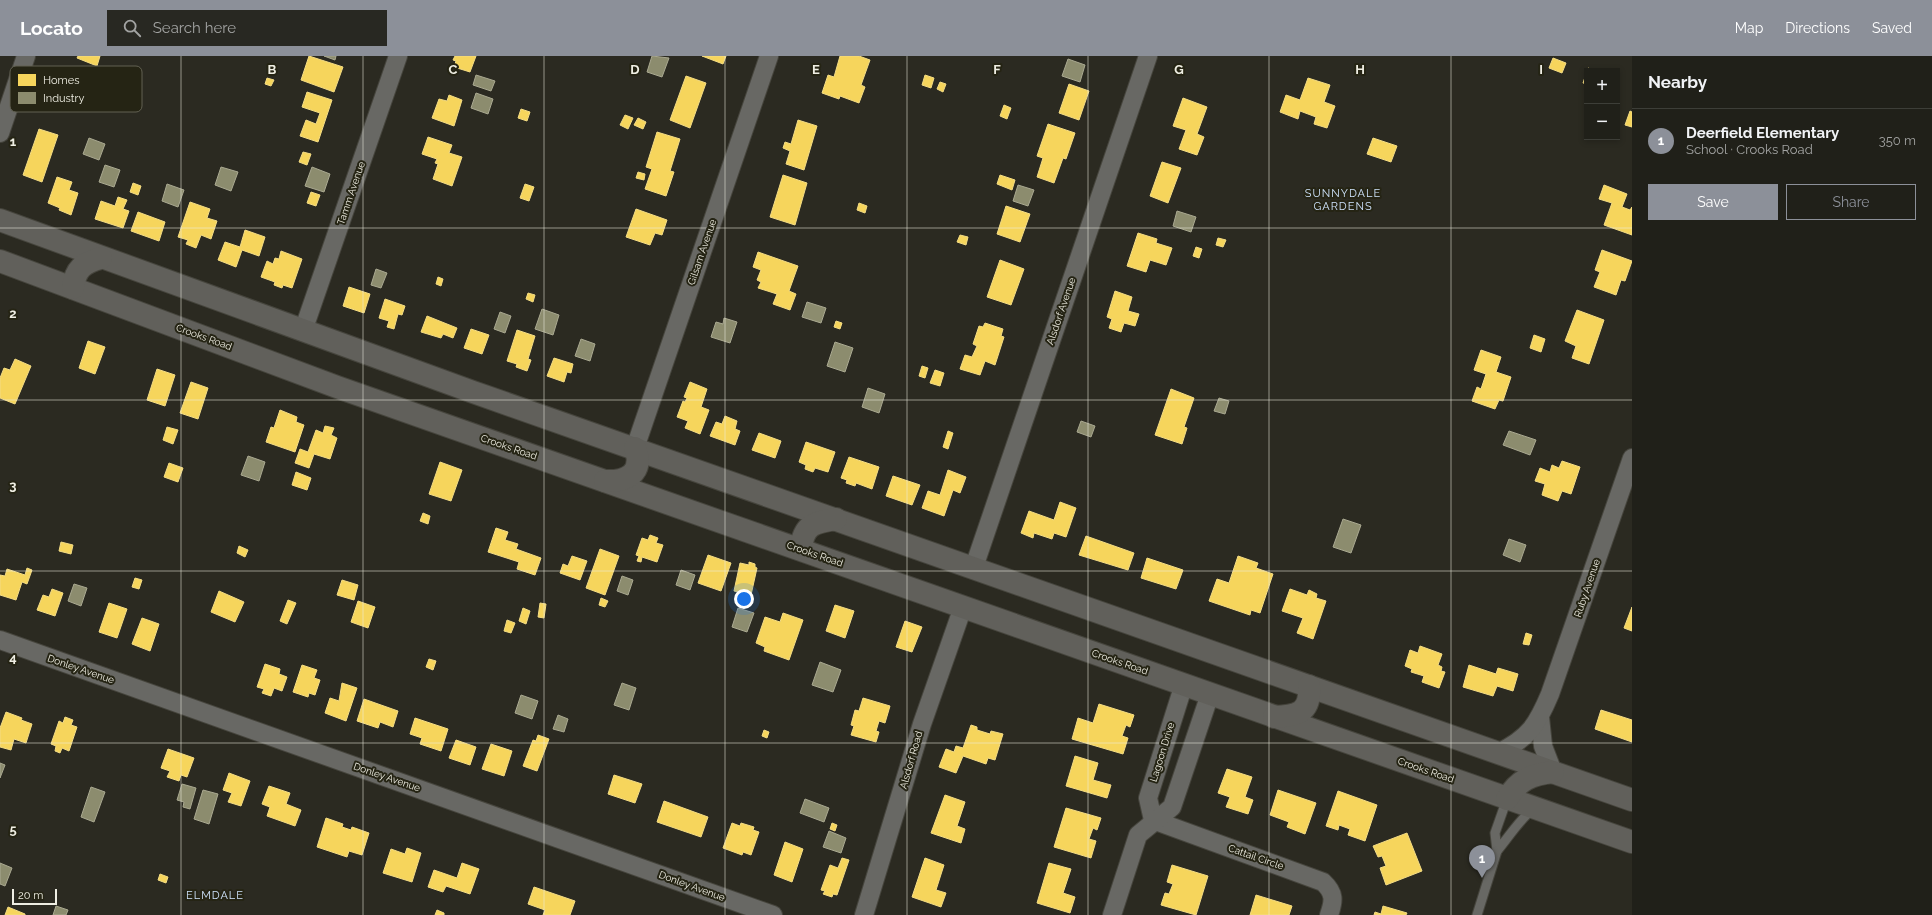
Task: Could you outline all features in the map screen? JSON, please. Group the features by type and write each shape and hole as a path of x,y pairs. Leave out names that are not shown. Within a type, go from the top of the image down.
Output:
{"main road":[{"path":"0,220 303,331 1632,800"},
{"path":"73,288 76,271 82,265 101,258"},
{"name":"Crooks Road","path":"0,261 338,387 1632,842"},
{"path":"605,480 616,481 631,476 636,470 638,463 638,455 635,448"},
{"path":"801,550 804,534 809,527 818,521 836,519"},
{"path":"1273,717 1292,716 1301,711 1307,704 1308,686"},
{"path":"1507,799 1513,788 1528,777 1538,773 1553,772"}],"street":[{"path":"23,66 26,56"},
{"name":"Tamm Avenue","path":"303,331 398,56"},
{"name":"Gilsam Avenue","path":"635,448 769,56"},
{"name":"Alsdorf Avenue","path":"974,567 1148,56"},
{"path":"0,133 10,103"},
{"name":"Ruby Avenue","path":"1498,753 1522,739 1540,717 1550,694 1629,476 1632,458"},
{"name":"Alsdorf Road","path":"864,915 922,724 963,607"},
{"name":"Donley Avenue","path":"0,640 773,915"},
{"name":"Lagoon Drive","path":"1153,820 1148,798 1184,684"},
{"path":"1112,915 1138,835 1153,820 1172,807 1210,694"},
{"name":"Ruby Avenue","path":"1540,717 1543,746 1553,772"},
{"name":"Cattail Circle","path":"1153,820 1324,882 1329,887 1334,900 1329,915"}],"lane":[{"path":"1497,851 1495,833 1507,799"},
{"path":"1477,915 1497,851 1510,836 1514,828 1534,808"}],"building: Homes":[{"path":"78,56 100,56 97,66 77,58"},
{"path":"309,56 343,67 334,92 301,80"},
{"path":"455,56 476,56 470,72 454,67 456,61 453,60"},
{"path":"702,56 726,56 723,64"},
{"path":"840,56 859,56 870,60 861,85 865,87 859,103 840,96 839,99 822,93 828,75 834,77"},
{"path":"1553,58 1566,63 1562,73 1549,68"},
{"path":"925,75 934,78 931,88 922,85"},
{"path":"686,76 706,83 690,128 670,120"},
{"path":"267,78 274,80 271,86 265,84"},
{"path":"1308,78 1330,85 1324,102 1335,106 1327,128 1314,124 1316,117 1300,111 1298,119 1280,112 1286,95 1300,100"},
{"path":"940,82 946,84 943,92 937,89"},
{"path":"1069,84 1089,91 1079,120 1059,113"},
{"path":"307,92 332,100 318,142 300,136 306,120 316,124 320,113 302,107"},
{"path":"449,95 462,100 454,126 432,118 439,99 447,101"},
{"path":"1183,98 1207,107 1197,134 1204,137 1197,155 1179,149 1186,130 1173,126"},
{"path":"1004,105 1011,108 1007,119 1000,116"},
{"path":"521,109 530,112 527,121 518,118"},
{"path":"1630,111 1632,112 1632,127 1625,125"},
{"path":"625,115 633,118 628,129 620,125"},
{"path":"638,118 646,122 643,129 634,125"},
{"path":"798,120 817,126 804,170 786,164 790,151 783,148 785,142 791,144"},
{"path":"1048,124 1075,133 1066,159 1063,158 1054,183 1037,177 1043,158 1037,156"},
{"path":"39,129 58,135 42,182 23,175"},
{"path":"657,132 680,139 670,171 674,172 666,196 645,189 652,169 646,167"},
{"path":"428,137 452,145 449,153 462,157 452,186 433,179 438,164 435,163 437,159 422,154"},
{"path":"1373,138 1397,146 1391,162 1367,154"},
{"path":"303,152 311,154 307,165 299,162"},
{"path":"1162,162 1181,168 1168,203 1150,196"},
{"path":"638,172 645,174 644,180 636,178"},
{"path":"783,175 807,183 795,225 770,217"},
{"path":"1000,175 1015,180 1012,190 997,184"},
{"path":"57,177 72,182 69,190 78,193 71,215 48,203"},
{"path":"133,183 141,186 138,195 130,192"},
{"path":"525,184 534,187 529,201 520,198"},
{"path":"1604,185 1627,194 1622,207 1630,210 1632,207 1632,235 1604,225 1612,203 1599,199"},
{"path":"311,192 320,195 316,206 307,203"},
{"path":"118,197 127,200 123,209 129,211 123,228 95,219 101,201 115,206"},
{"path":"190,202 210,209 207,218 217,221 211,239 201,235 196,248 186,244 188,240 178,237"},
{"path":"859,203 867,206 865,213 857,210"},
{"path":"1006,206 1030,214 1020,242 997,234"},
{"path":"636,209 667,220 662,235 655,233 650,245 626,237"},
{"path":"138,212 165,222 159,241 131,231"},
{"path":"245,230 265,237 259,256 242,250 236,267 218,260 225,242 240,247"},
{"path":"1138,233 1157,239 1156,243 1172,248 1166,265 1150,260 1146,272 1127,266"},
{"path":"960,235 968,237 966,245 957,242"},
{"path":"1218,238 1226,240 1223,247 1216,245"},
{"path":"1196,247 1202,249 1199,258 1193,256"},
{"path":"1602,250 1632,261 1625,281 1621,280 1616,295 1594,287 1600,272 1595,270"},
{"path":"281,251 302,259 292,288 283,285 282,288 274,285 275,282 261,277 267,261 273,264 275,258 279,259"},
{"path":"758,252 798,266 789,291 796,294 790,310 773,304 777,294 758,288 761,282 757,280 761,270 753,267"},
{"path":"1000,260 1024,269 1011,305 987,297"},
{"path":"438,277 443,279 441,286 436,284"},
{"path":"349,287 370,294 364,313 343,306"},
{"path":"1115,291 1132,297 1128,311 1139,314 1135,326 1124,323 1121,332 1109,328 1112,319 1107,317"},
{"path":"528,293 535,295 533,302 526,299"},
{"path":"385,299 405,306 402,315 398,314 394,329 387,327 389,321 379,318"},
{"path":"1577,310 1604,320 1589,364 1572,358 1576,346 1565,341"},
{"path":"427,316 457,328 453,338 443,334 441,338 421,332"},
{"path":"836,321 842,323 840,329 834,327"},
{"path":"985,323 1003,329 1001,336 1004,337 995,365 985,361 980,375 960,369 965,355 972,357 977,346 973,344 979,326 983,327"},
{"path":"471,329 489,335 482,354 464,348"},
{"path":"517,330 535,336 528,359 531,360 527,371 516,367 517,364 507,361"},
{"path":"1534,335 1545,339 1541,352 1530,348"},
{"path":"88,341 105,347 95,374 79,368"},
{"path":"1481,350 1501,357 1496,372 1511,377 1503,401 1499,400 1495,409 1472,401 1477,387 1481,389 1486,374 1474,370"},
{"path":"554,358 573,364 571,373 567,372 564,382 547,376"},
{"path":"15,359 31,366 15,404 0,398 0,378 4,368 10,370"},
{"path":"922,366 928,368 925,378 919,376"},
{"path":"157,369 175,375 165,406 147,400"},
{"path":"935,370 944,373 940,386 930,383"},
{"path":"191,382 208,388 198,419 180,413"},
{"path":"690,382 707,389 701,407 709,410 700,434 685,428 688,421 677,417 683,401 685,402 687,398 684,397"},
{"path":"1171,389 1194,398 1184,427 1187,428 1182,444 1155,435"},
{"path":"280,410 297,417 296,422 304,425 295,452 266,442 271,427 274,428"},
{"path":"725,416 737,421 735,429 740,431 735,445 710,436 716,422 722,424"},
{"path":"325,426 334,428 331,435 337,438 330,459 314,454 309,468 295,463 300,449 308,452 316,430 323,433"},
{"path":"167,427 178,430 173,444 163,440"},
{"path":"948,431 953,433 948,449 943,447"},
{"path":"759,433 781,441 775,458 752,450"},
{"path":"806,442 835,452 828,472 815,468 813,472 805,469 806,465 799,462"},
{"path":"849,457 879,467 872,489 856,483 855,486 846,483 847,480 841,478"},
{"path":"1562,461 1580,467 1571,494 1562,491 1558,501 1542,495 1545,484 1535,481 1540,468 1550,472 1552,465 1559,468"},
{"path":"440,462 462,470 451,501 429,494"},
{"path":"169,463 183,468 178,482 164,477"},
{"path":"948,470 966,477 960,493 953,490 944,516 922,508 928,491 940,495"},
{"path":"296,472 311,478 307,490 292,485"},
{"path":"893,476 920,485 912,505 886,496"},
{"path":"1060,502 1076,508 1066,537 1054,533 1052,539 1034,533 1033,538 1021,533 1029,511 1054,520"},
{"path":"423,513 430,516 428,524 420,521"},
{"path":"496,528 508,532 505,540 518,544 516,549 541,558 535,575 517,569 519,562 488,552"},
{"path":"650,535 658,538 656,543 663,545 657,562 642,557 641,562 637,561 639,556 636,555 642,538 648,540"},
{"path":"1086,536 1134,553 1128,570 1079,555"},
{"path":"61,542 73,545 71,554 59,551"},
{"path":"239,546 248,550 245,557 237,553"},
{"path":"600,549 619,556 605,595 586,588"},
{"path":"708,555 731,563 721,591 698,583"},
{"path":"572,556 587,561 580,580 560,573 563,564 568,566"},
{"path":"1238,556 1258,563 1256,568 1273,574 1260,613 1251,610 1250,615 1209,601 1217,579 1229,583"},
{"path":"1147,558 1183,570 1176,589 1141,578"},
{"path":"749,562 755,564 755,567 757,568 751,595 734,591 740,563 749,565"},
{"path":"27,568 32,570 27,584 22,582 16,600 0,595 0,575 5,576 7,569 25,575"},
{"path":"135,578 142,580 139,589 132,587"},
{"path":"342,580 358,585 354,600 337,595"},
{"path":"52,589 63,593 55,616 37,610 43,595 49,597"},
{"path":"1290,589 1307,595 1309,590 1317,594 1316,598 1326,601 1313,639 1297,633 1303,618 1282,611"},
{"path":"219,591 244,602 235,622 211,612"},
{"path":"601,598 608,601 605,607 599,605"},
{"path":"288,600 296,603 287,624 280,621"},
{"path":"358,601 375,607 368,628 351,622"},
{"path":"109,603 127,609 117,638 99,632"},
{"path":"540,603 546,604 544,618 538,617"},
{"path":"835,605 854,611 845,638 826,631"},
{"path":"1632,607 1632,631 1624,628"},
{"path":"523,608 530,611 526,624 519,621"},
{"path":"783,613 803,620 789,660 764,651 765,647 756,643 765,617 780,622"},
{"path":"142,618 159,624 150,651 132,644"},
{"path":"507,620 515,623 511,633 504,631"},
{"path":"905,621 922,627 912,652 896,647"},
{"path":"1526,633 1532,635 1529,645 1523,644"},
{"path":"1420,646 1442,654 1438,665 1442,667 1441,671 1445,672 1439,688 1422,682 1424,676 1411,672 1412,669 1405,666 1410,650 1418,653"},
{"path":"429,659 436,661 433,670 426,667"},
{"path":"265,664 280,669 279,674 287,677 282,691 274,688 271,696 262,693 264,689 257,687"},
{"path":"302,665 317,670 314,678 320,680 315,695 309,693 308,697 293,692"},
{"path":"1469,665 1496,674 1498,668 1518,674 1513,691 1497,686 1493,696 1463,687"},
{"path":"342,683 357,688 346,721 325,713 330,698 339,701"},
{"path":"863,698 890,706 885,723 879,721 876,731 879,732 876,742 851,735 854,726 851,725 855,710 859,711"},
{"path":"364,699 398,711 393,727 380,722 378,728 357,721"},
{"path":"1099,704 1134,715 1130,727 1126,725 1122,736 1128,738 1123,754 1072,739 1078,718 1093,723"},
{"path":"1601,710 1632,720 1632,742 1595,729"},
{"path":"6,712 22,718 21,720 32,724 26,743 14,739 11,750 0,747 0,728"},
{"path":"65,717 73,720 71,725 77,727 69,751 62,748 60,753 55,751 56,746 51,744 59,721 63,723"},
{"path":"415,718 448,729 441,751 420,744 422,738 410,734"},
{"path":"971,725 977,727 977,730 990,734 991,731 1003,734 995,760 988,758 986,764 963,756 956,773 939,767 946,749 954,752 956,746 963,748"},
{"path":"764,730 769,732 767,738 762,736"},
{"path":"538,735 549,739 537,771 523,766 533,740 536,741"},
{"path":"456,740 476,747 470,765 449,758"},
{"path":"491,744 512,751 504,776 482,769"},
{"path":"168,749 194,758 187,777 181,775 179,781 167,777 170,771 161,768"},
{"path":"1075,756 1098,763 1093,780 1111,785 1107,798 1066,786"},
{"path":"1227,769 1252,777 1245,797 1253,800 1248,814 1226,807 1230,797 1218,793"},
{"path":"229,773 250,781 241,806 228,802 232,793 223,790"},
{"path":"614,775 642,784 635,803 608,794"},
{"path":"269,786 290,793 286,804 301,810 295,826 267,816 270,807 262,804"},
{"path":"1278,790 1316,803 1305,834 1287,827 1289,822 1270,815"},
{"path":"1338,791 1377,805 1365,841 1348,835 1350,829 1339,825 1338,830 1326,826"},
{"path":"945,795 965,802 957,826 965,829 961,843 931,833"},
{"path":"664,801 708,817 701,837 657,822"},
{"path":"1066,808 1101,818 1097,830 1093,828 1089,839 1096,841 1091,858 1054,847"},
{"path":"326,818 343,824 342,827 351,830 352,827 369,833 362,855 349,851 347,857 317,847"},
{"path":"732,823 740,826 741,823 754,827 753,830 759,832 751,855 743,852 742,855 723,848"},
{"path":"832,823 837,825 835,831 830,829"},
{"path":"1407,833 1422,871 1386,885 1380,868 1386,866 1382,856 1378,857 1373,846"},
{"path":"785,842 803,849 792,882 774,875"},
{"path":"407,848 421,853 412,882 383,873 391,849 405,854"},
{"path":"842,858 849,860 837,895 833,894 832,897 823,894 825,891 821,890 830,865 838,868"},
{"path":"925,858 944,865 936,890 946,893 941,907 912,897"},
{"path":"462,863 479,869 470,894 446,886 443,892 428,887 434,870 457,878"},
{"path":"1049,863 1071,869 1063,893 1075,897 1070,913 1037,903"},
{"path":"1172,865 1208,876 1196,915 1161,905 1165,893 1169,894 1173,884 1167,882"},
{"path":"160,874 168,877 166,883 158,880"},
{"path":"534,887 575,901 570,915 543,915 545,910 528,904"},
{"path":"1256,895 1292,906 1289,915 1250,915"},
{"path":"1383,906 1407,913 1406,915 1374,915 1375,912 1381,914"},
{"path":"8,907 25,914 25,915 5,915"},
{"path":"437,910 444,913 444,915 435,915"}],"building: Industry":[{"path":"324,56 336,56 335,60"},
{"path":"652,56 669,58 662,77 647,72"},
{"path":"1068,59 1085,65 1080,82 1062,76"},
{"path":"476,75 495,81 491,91 473,85"},
{"path":"476,93 493,99 488,114 471,108"},
{"path":"89,138 105,144 99,160 83,154"},
{"path":"105,165 120,170 114,187 99,182"},
{"path":"221,167 238,172 231,191 215,185"},
{"path":"312,167 330,174 324,192 305,186"},
{"path":"167,184 184,190 178,207 162,201"},
{"path":"1018,185 1034,190 1028,206 1013,201"},
{"path":"1177,211 1196,217 1191,232 1173,226"},
{"path":"376,269 387,273 381,288 371,285"},
{"path":"807,302 826,308 821,323 802,317"},
{"path":"542,309 559,315 553,335 535,329"},
{"path":"500,312 511,316 505,333 494,329"},
{"path":"724,318 737,322 730,343 711,337 716,322 723,324"},
{"path":"581,339 595,344 590,361 575,356"},
{"path":"835,342 853,348 845,372 827,366"},
{"path":"868,388 885,394 879,413 862,407"},
{"path":"1219,398 1229,401 1225,414 1214,411"},
{"path":"1081,421 1095,426 1091,437 1077,432"},
{"path":"1509,431 1536,440 1530,455 1503,445"},
{"path":"248,456 265,462 259,481 241,475"},
{"path":"1343,519 1361,525 1351,553 1333,547"},
{"path":"1509,539 1526,545 1520,562 1503,555"},
{"path":"681,570 695,575 690,590 676,585"},
{"path":"622,576 633,580 628,595 617,591"},
{"path":"74,584 87,588 81,606 68,601"},
{"path":"738,608 754,613 747,632 732,627"},
{"path":"820,662 841,670 833,692 812,685"},
{"path":"622,683 636,688 629,710 614,705"},
{"path":"521,695 538,701 532,719 515,713"},
{"path":"558,715 568,719 564,732 553,729"},
{"path":"0,763 5,765 0,778"},
{"path":"182,784 196,788 190,809 183,807 184,802 177,800"},
{"path":"91,787 105,792 94,822 81,817"},
{"path":"203,790 218,794 209,824 194,819"},
{"path":"805,799 829,808 824,822 800,813"},
{"path":"829,831 846,838 841,853 823,847"},
{"path":"0,863 12,868 5,886 0,884"},
{"path":"56,906 68,910 66,915 53,915"}],"place":[{"name":"Deerfield Elementary","path":"1482,878"}],"district":[{"name":"SUNNYDALE GARDENS","path":"1343,199"},
{"name":"ELMDALE","path":"215,895"}]}
